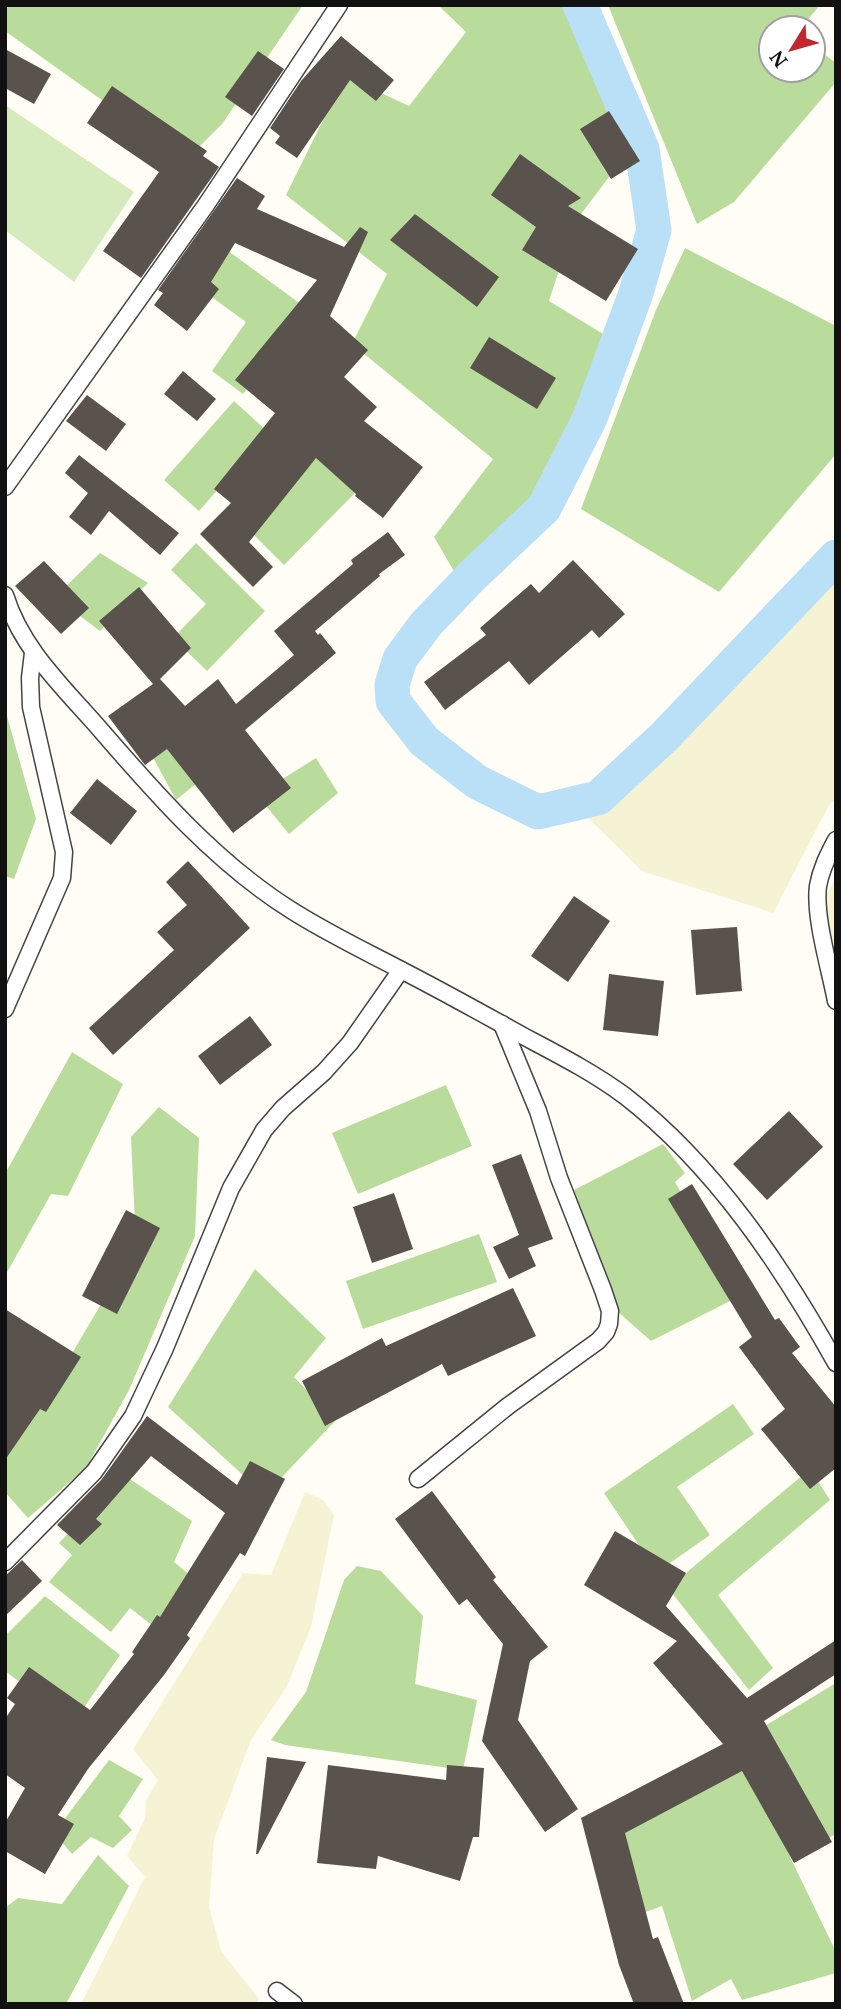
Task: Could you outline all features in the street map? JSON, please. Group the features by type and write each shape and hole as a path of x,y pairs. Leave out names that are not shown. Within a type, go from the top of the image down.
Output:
{"lane":[{"path":"5,487 206,205 339,5"},
{"path":"5,596 9,610 33,653 136,770 229,865 289,909 362,952 401,970 587,1070 625,1097 677,1142 724,1194 775,1265 836,1363"},
{"path":"5,1009 62,878 64,852 31,707 33,653"},
{"path":"836,840 823,865 818,888 820,914 836,1001"},
{"path":"5,1562 94,1472 133,1416 175,1325 231,1188 264,1130 350,1043 401,970"},
{"path":"418,1479 508,1406 598,1341 609,1324 610,1311 603,1290 559,1178 538,1111 502,1024"},
{"path":"277,1991 294,2004"}],"shaded area":[{"path":"836,570 836,798 829,805 773,913 642,871 587,817 677,742"},
{"path":"836,877 836,955 824,900"},
{"path":"305,1492 323,1500 334,1515 311,1627 286,1688 251,1740 214,1839 209,1907 221,1951 259,1999 256,2004 81,2004 145,1877 127,1856 145,1818 146,1800 158,1780 133,1749 243,1573 271,1575"}],"green space":[{"path":"5,5 303,5 222,124 186,160 5,31"},
{"path":"441,5 573,5 600,69 627,153 575,222 549,301 608,337 582,413 536,501 458,578 434,537 493,459 352,344 387,274 286,195 345,76 409,106 466,32"},
{"path":"608,5 820,5 813,14 757,14 757,84 827,84 827,56 836,63 836,82 734,202 697,224"},
{"path":"5,105 134,192 74,282 5,230"},
{"path":"212,239 306,308 243,394 212,371 246,322 184,277"},
{"path":"685,248 836,326 836,454 719,592 581,509 656,310"},
{"path":"234,401 268,432 199,511 164,480"},
{"path":"319,455 356,492 284,565 247,528"},
{"path":"196,543 265,611 207,671 173,638 206,604 171,570"},
{"path":"100,553 148,583 100,631 55,597"},
{"path":"5,709 36,819 14,879 5,876"},
{"path":"247,742 176,800 148,748"},
{"path":"316,758 338,793 289,834 257,795"},
{"path":"72,1052 123,1084 68,1196 51,1194 5,1276 5,1174"},
{"path":"446,1085 472,1146 358,1194 332,1133"},
{"path":"159,1107 199,1138 195,1236 129,1390 86,1468 28,1518 5,1492 5,1442 64,1367 136,1245 131,1137"},
{"path":"663,1144 685,1173 675,1182 740,1296 651,1341 617,1311 574,1190"},
{"path":"479,1234 497,1282 363,1329 346,1281"},
{"path":"255,1269 326,1338 294,1377 336,1420 265,1495 168,1407"},
{"path":"733,1404 754,1434 677,1487 710,1535 657,1572 604,1493"},
{"path":"810,1469 830,1500 718,1595 773,1668 749,1690 668,1588"},
{"path":"124,1475 192,1521 174,1562 196,1580 157,1629 130,1608 111,1632 49,1582 72,1555 59,1543"},
{"path":"357,1566 381,1571 423,1616 415,1684 477,1700 463,1770 285,1745 271,1740 306,1692 344,1580"},
{"path":"45,1596 120,1655 74,1722 5,1671 5,1636"},
{"path":"836,1683 836,1834 823,1841 763,1727"},
{"path":"109,1760 143,1779 119,1816 132,1830 113,1848 91,1837 72,1854 54,1833"},
{"path":"747,1768 836,1952 836,1973 742,2000 731,1979 692,2001 662,1906 632,1917 608,1829"},
{"path":"98,1855 129,1886 66,2004 5,2004 5,1908 18,1898 62,1904"}],"building":[{"path":"341,36 394,80 376,101 350,80 297,158 275,143 280,136 270,128 301,81"},
{"path":"5,49 51,74 34,104 5,88"},
{"path":"258,51 284,69 252,116 225,97"},
{"path":"112,86 207,151 203,156 219,167 141,278 103,251 159,172 87,123"},
{"path":"609,111 640,161 611,179 580,129"},
{"path":"520,154 581,198 568,206 638,249 606,301 522,250 536,227 491,195"},
{"path":"237,178 265,196 257,209 344,247 360,227 368,232 330,316 368,350 344,377 377,407 364,421 423,467 383,518 355,496 356,494 316,458 249,542 273,567 253,587 200,534 231,503 214,489 275,413 235,380 317,280 235,243 211,282 219,289 187,331 154,305 163,293 158,290"},
{"path":"415,214 499,277 477,307 390,240"},
{"path":"489,337 556,378 537,409 470,368"},
{"path":"183,371 216,399 197,421 164,394"},
{"path":"87,395 126,424 106,451 66,421"},
{"path":"79,455 179,533 160,555 109,511 91,535 69,517 88,493 65,473"},
{"path":"388,532 405,555 379,574 380,576 315,631 318,635 320,633 336,653 245,730 291,788 233,833 167,749 145,765 108,716 153,684 99,621 139,587 191,648 160,679 185,706 218,679 236,704 294,655 274,631 353,564 351,560"},
{"path":"573,560 625,614 599,638 592,630 529,685 509,661 445,710 424,682 486,635 480,628 531,584 539,593"},
{"path":"44,561 89,608 61,634 15,586"},
{"path":"97,779 137,811 111,845 70,813"},
{"path":"188,861 250,928 113,1055 89,1028 174,950 157,932 187,905 166,882"},
{"path":"574,896 610,921 568,982 531,956"},
{"path":"737,927 742,991 696,995 691,930"},
{"path":"609,974 664,981 658,1036 603,1030"},
{"path":"250,1016 272,1045 220,1085 198,1056"},
{"path":"789,1111 823,1147 767,1200 733,1164"},
{"path":"521,1154 553,1239 528,1248 536,1266 509,1279 493,1247 519,1235 492,1165"},
{"path":"692,1184 775,1320 779,1318 800,1347 792,1353 836,1407 836,1468 810,1489 761,1429 785,1409 739,1347 752,1337 668,1199"},
{"path":"394,1193 413,1249 372,1263 353,1207"},
{"path":"126,1210 160,1228 117,1314 82,1296"},
{"path":"513,1288 536,1336 448,1376 442,1364 325,1426 302,1381 382,1338 386,1346"},
{"path":"5,1309 81,1357 46,1412 40,1409 5,1460"},
{"path":"147,1416 237,1485 250,1461 285,1479 245,1556 240,1553 187,1635 190,1638 164,1675 88,1769 58,1815 74,1824 45,1874 5,1851 5,1823 25,1788 5,1774 5,1719 15,1704 7,1698 29,1667 90,1710 134,1654 132,1652 157,1615 160,1617 225,1513 151,1456 96,1519 102,1524 80,1545 57,1525 102,1479"},
{"path":"432,1491 496,1577 493,1580 548,1647 530,1661 518,1720 578,1809 545,1832 482,1741 503,1644 467,1599 459,1605 395,1519"},
{"path":"615,1531 686,1573 666,1606 747,1698 836,1640 836,1674 764,1721 832,1842 794,1863 742,1771 625,1833 653,1939 658,1937 684,2004 634,2004 619,1965 581,1818 723,1744 653,1663 677,1641 584,1585"},
{"path":"22,1560 42,1581 5,1616 5,1576"},
{"path":"267,1757 306,1762 256,1854"},
{"path":"328,1765 446,1780 447,1765 484,1768 479,1837 473,1837 460,1881 378,1856 376,1869 317,1863"}],"waterway":[{"path":"580,5 642,149 654,230 636,293 590,418 544,508 426,624 400,659 392,685 393,701 424,741 477,782 538,812 598,798 664,737 836,557"}]}
